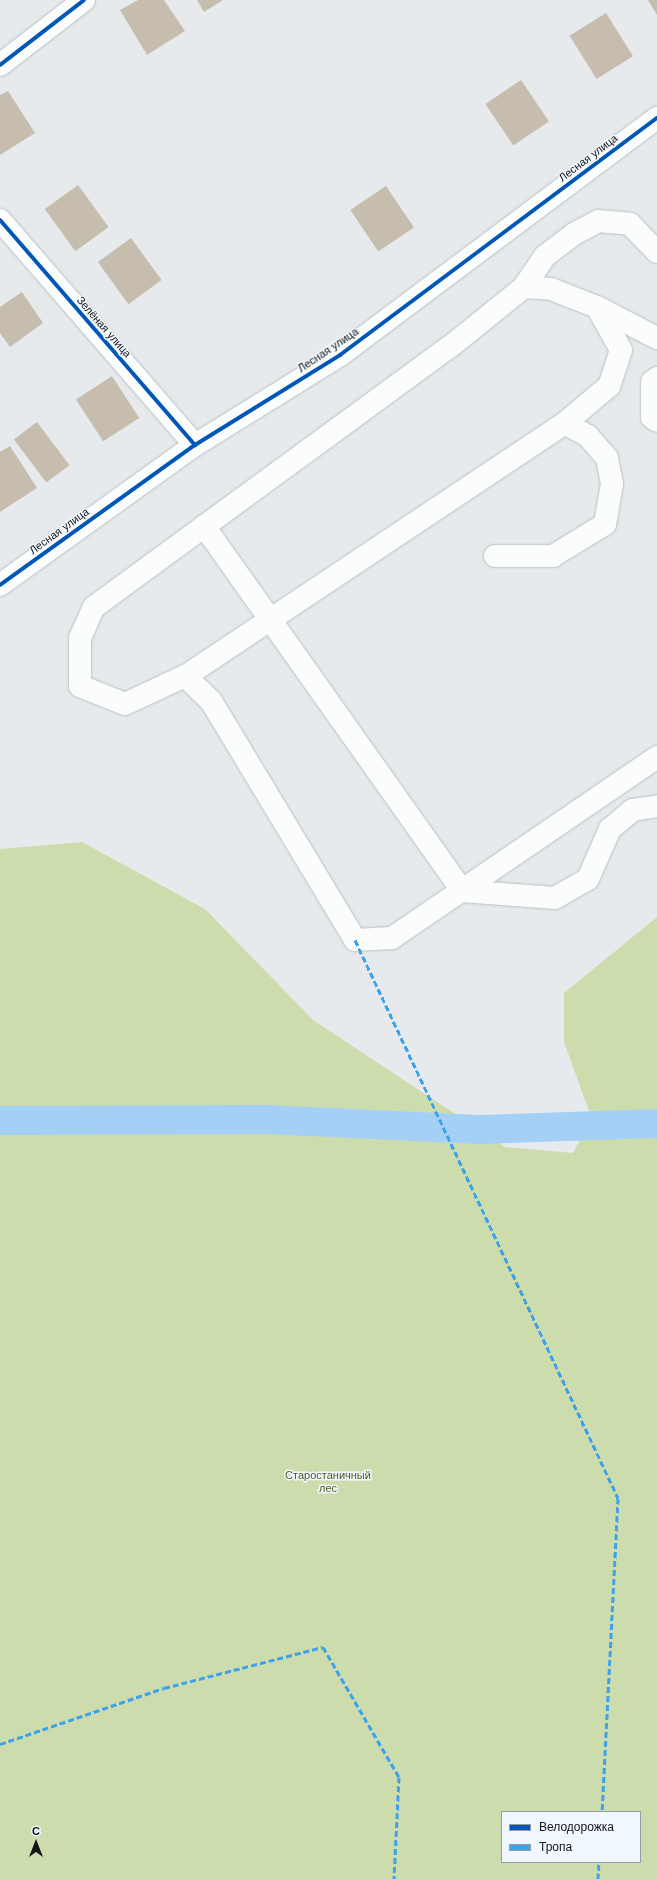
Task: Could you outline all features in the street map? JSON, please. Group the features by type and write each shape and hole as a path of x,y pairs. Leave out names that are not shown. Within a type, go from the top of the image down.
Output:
{"street":[{"path":"0,65 84,0"},
{"name":"Лесная улица","path":"0,585 195,445 340,355 657,118"},
{"name":"Зелёная улица","path":"0,220 195,445"},
{"path":"597,307 620,350 609,386 565,423 268,619 185,676 125,704 80,686 80,638 94,607 451,346 524,287 545,256 574,234 598,221 630,224 657,252"},
{"path":"524,287 551,289 597,307 657,338"},
{"path":"657,378 652,382 652,417 657,422"},
{"path":"495,556 553,556 605,524 612,484 607,458 588,436 565,423"},
{"path":"204,526 268,619 462,891"},
{"path":"185,676 211,701 355,940 392,938 657,757"},
{"path":"462,891 555,898 588,879 610,830 633,810 657,806"}],"green space":[{"name":"Старостаничный лес","path":"82,842 205,909 313,1020 505,1147 573,1153 592,1119 564,1042 564,993 657,917 657,1879 0,1879 0,849"}],"building":[{"path":"138,0 164,0 185,31 147,55 120,10"},
{"path":"197,0 223,0 204,12"},
{"path":"648,0 657,0 657,15"},
{"path":"606,13 633,56 597,79 570,36"},
{"path":"521,80 549,121 513,145 485,104"},
{"path":"8,91 35,133 0,155 0,95"},
{"path":"78,185 109,227 75,251 45,209"},
{"path":"386,186 414,227 378,251 350,210"},
{"path":"131,238 162,280 128,304 98,262"},
{"path":"22,292 43,323 10,347 0,333 0,307"},
{"path":"112,376 139,418 103,441 76,399"},
{"path":"37,422 69,465 46,483 14,439"},
{"path":"10,446 37,488 0,512 0,452"}],"waterway":[{"path":"0,1120 266,1119 479,1129 657,1123"}],"marked path":[{"path":"355,940 618,1498 602,1811"},
{"path":"0,1744 164,1688 323,1647 399,1777 394,1879"},
{"path":"598,1879 599,1863"}],"cycle path":[{"path":"0,65 84,0"},
{"path":"0,585 195,445 340,355 657,118"},
{"path":"0,220 195,445"}]}
